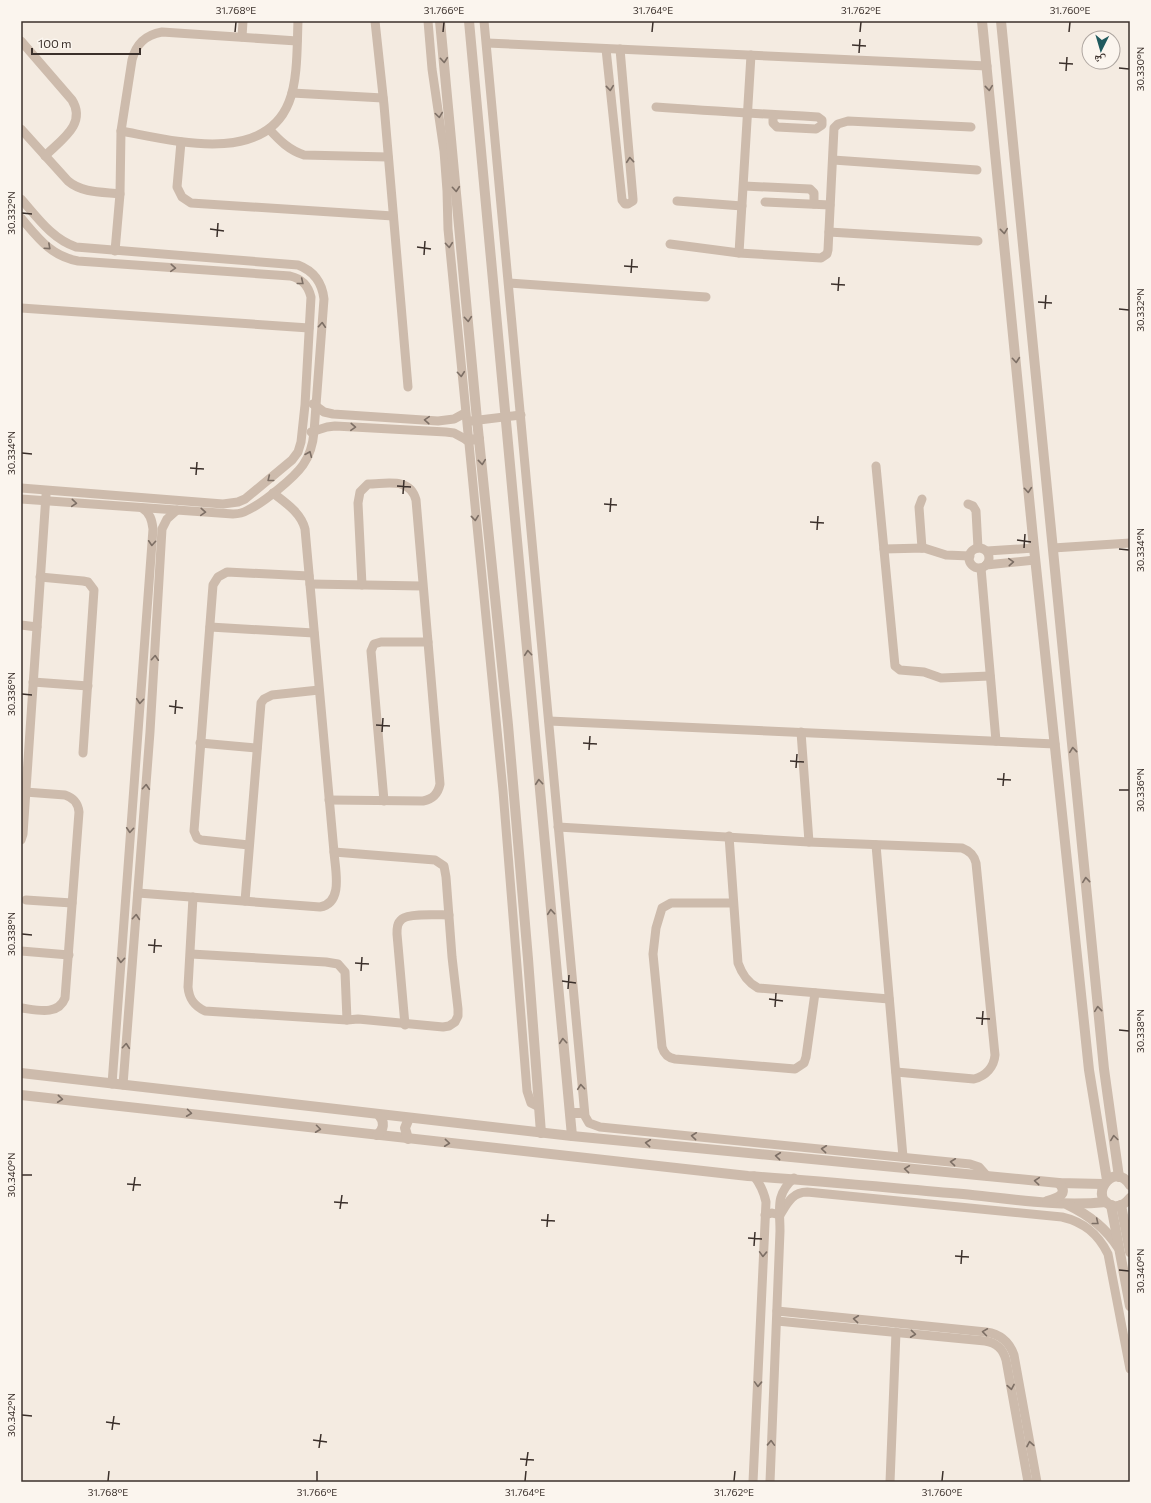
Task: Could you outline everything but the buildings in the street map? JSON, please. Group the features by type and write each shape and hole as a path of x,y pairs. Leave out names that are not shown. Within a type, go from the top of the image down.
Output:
{"street":[{"path":"242,37 243,21"},
{"path":"121,131 181,142 236,143 252,139 269,129 284,113 292,93 298,21"},
{"path":"375,21 408,387"},
{"path":"428,21 446,175 448,230 467,440 503,790 527,1091 531,1103 539,1107"},
{"path":"440,21 477,420 508,724 541,1132"},
{"path":"469,21 572,1136"},
{"path":"484,21 584,1113 589,1123 600,1127 970,1164 979,1167 987,1176"},
{"path":"982,21 1002,212 1035,560 1089,1070 1105,1182 1102,1194 1113,1204 1130,1252"},
{"path":"21,1073 572,1136 1059,1183 1105,1182 1113,1177 1126,1179 1104,1069 1001,21"},
{"path":"115,251 120,194 121,131 134,52 138,44 153,34 162,32 297,41"},
{"path":"21,40 72,100 76,106 78,114 73,128 45,156"},
{"path":"487,44 987,66"},
{"path":"606,49 622,200 625,204 628,204 633,201 633,199 620,49"},
{"path":"739,253 751,55"},
{"path":"292,93 383,98"},
{"path":"656,107 747,114 773,115 818,117 822,120 822,125 816,129 776,127 773,123 773,115"},
{"path":"613,114 626,113"},
{"path":"670,244 739,253 821,258 828,250 834,128 838,124 848,121 971,127"},
{"path":"21,129 74,186 88,191 120,194"},
{"path":"269,129 281,143 304,155 388,157"},
{"path":"181,142 177,187 182,197 191,203 393,216"},
{"path":"833,160 977,170"},
{"path":"744,186 810,189 814,193 814,204"},
{"path":"770,187 768,202 830,205"},
{"path":"1000,195 1007,198 1018,194"},
{"path":"21,199 52,233 67,244 76,247 298,265 313,273 323,290 324,299 312,447 304,464 294,476 254,507 240,513 233,514 21,499"},
{"path":"677,201 742,206"},
{"path":"1002,212 1012,208 1020,210"},
{"path":"21,488 231,504 245,499 292,460 298,452 302,442 311,297 309,290 304,283 298,278 290,276 67,259 48,248 22,221"},
{"path":"829,232 978,241"},
{"path":"218,258 218,271"},
{"path":"509,283 706,297"},
{"path":"21,308 310,328"},
{"path":"305,405 311,404 324,412 333,414 438,421 465,418 477,420 521,415"},
{"path":"303,428 307,432 314,432 327,427 335,426 446,432 454,433 467,440 479,439"},
{"path":"876,466 894,664 896,668 900,670 924,672 941,678 990,676"},
{"path":"329,800 423,802 434,797 439,789 440,784 422,586 416,500 412,490 402,484 368,484 360,492 358,503 362,585"},
{"path":"21,840 25,792 25,731 33,682 46,490"},
{"path":"138,893 324,906 333,899 336,888 334,852 310,580 303,524 298,514 273,493"},
{"path":"922,499 918,507 922,548"},
{"path":"968,504 973,506 976,511 982,550 989,560 983,566 996,741"},
{"path":"112,1084 153,529 150,516 147,511 142,508"},
{"path":"123,1085 138,893 162,530 167,519 177,510"},
{"path":"1053,548 1130,543"},
{"path":"884,549 922,548 946,555 970,556"},
{"path":"1034,548 973,550 970,556 972,564 983,566 1035,560"},
{"path":"249,845 204,841 195,835 194,828 213,585 218,577 222,574 232,572 362,585 422,586"},
{"path":"40,577 88,582 94,590 83,753"},
{"path":"21,625 37,626"},
{"path":"210,628 314,632"},
{"path":"384,801 371,651 372,647 377,642 428,642"},
{"path":"33,682 88,686"},
{"path":"244,901 260,707 264,699 272,695 319,690"},
{"path":"549,721 1055,744"},
{"path":"801,732 809,842"},
{"path":"200,743 257,748"},
{"path":"21,1008 53,1010 59,1008 63,1004 65,998 78,806 76,801 65,795 25,792"},
{"path":"558,827 729,836 809,842 962,848 969,851 974,857 976,863 995,1055 993,1064 989,1071 974,1079 896,1072"},
{"path":"729,836 738,963 746,978 758,988 889,999"},
{"path":"876,845 903,1157"},
{"path":"194,897 188,987 189,995 193,1002 205,1011 358,1020 443,1027 449,1026 455,1022 458,1016 444,866 435,860 334,852"},
{"path":"26,900 72,903"},
{"path":"733,903 671,903 662,908 656,928 653,954 662,1047 665,1053 669,1057 675,1059 796,1069 804,1063 806,1056 815,993"},
{"path":"405,1025 398,924 400,920 409,916 449,915"},
{"path":"21,951 68,955"},
{"path":"190,954 338,964 345,972 346,1020"},
{"path":"1089,1070 1104,1069"},
{"path":"21,1095 408,1139 754,1176 794,1178 1042,1202 1113,1204 1130,1199"},
{"path":"570,1113 584,1113"},
{"path":"377,1135 383,1126 379,1115"},
{"path":"408,1139 405,1128 409,1118"},
{"path":"754,1176 760,1184 766,1202 754,1482"},
{"path":"770,1482 780,1231 779,1199 785,1188 794,1178"},
{"path":"1042,1202 1060,1196 1062,1188 1059,1183"},
{"path":"780,1215 793,1196 800,1192 807,1192 1062,1217 1079,1222 1096,1236 1108,1254 1130,1368"},
{"path":"1065,1203 1086,1214 1100,1225 1113,1239 1119,1250"},
{"path":"1113,1204 1119,1250 1130,1306"},
{"path":"765,1215 780,1215"},
{"path":"777,1316 993,1343 1000,1348 1004,1354 1008,1366 1028,1482"},
{"path":"777,1316 986,1332 1002,1337 1009,1344 1014,1355 1037,1482"},
{"path":"890,1482 896,1332"}]}
